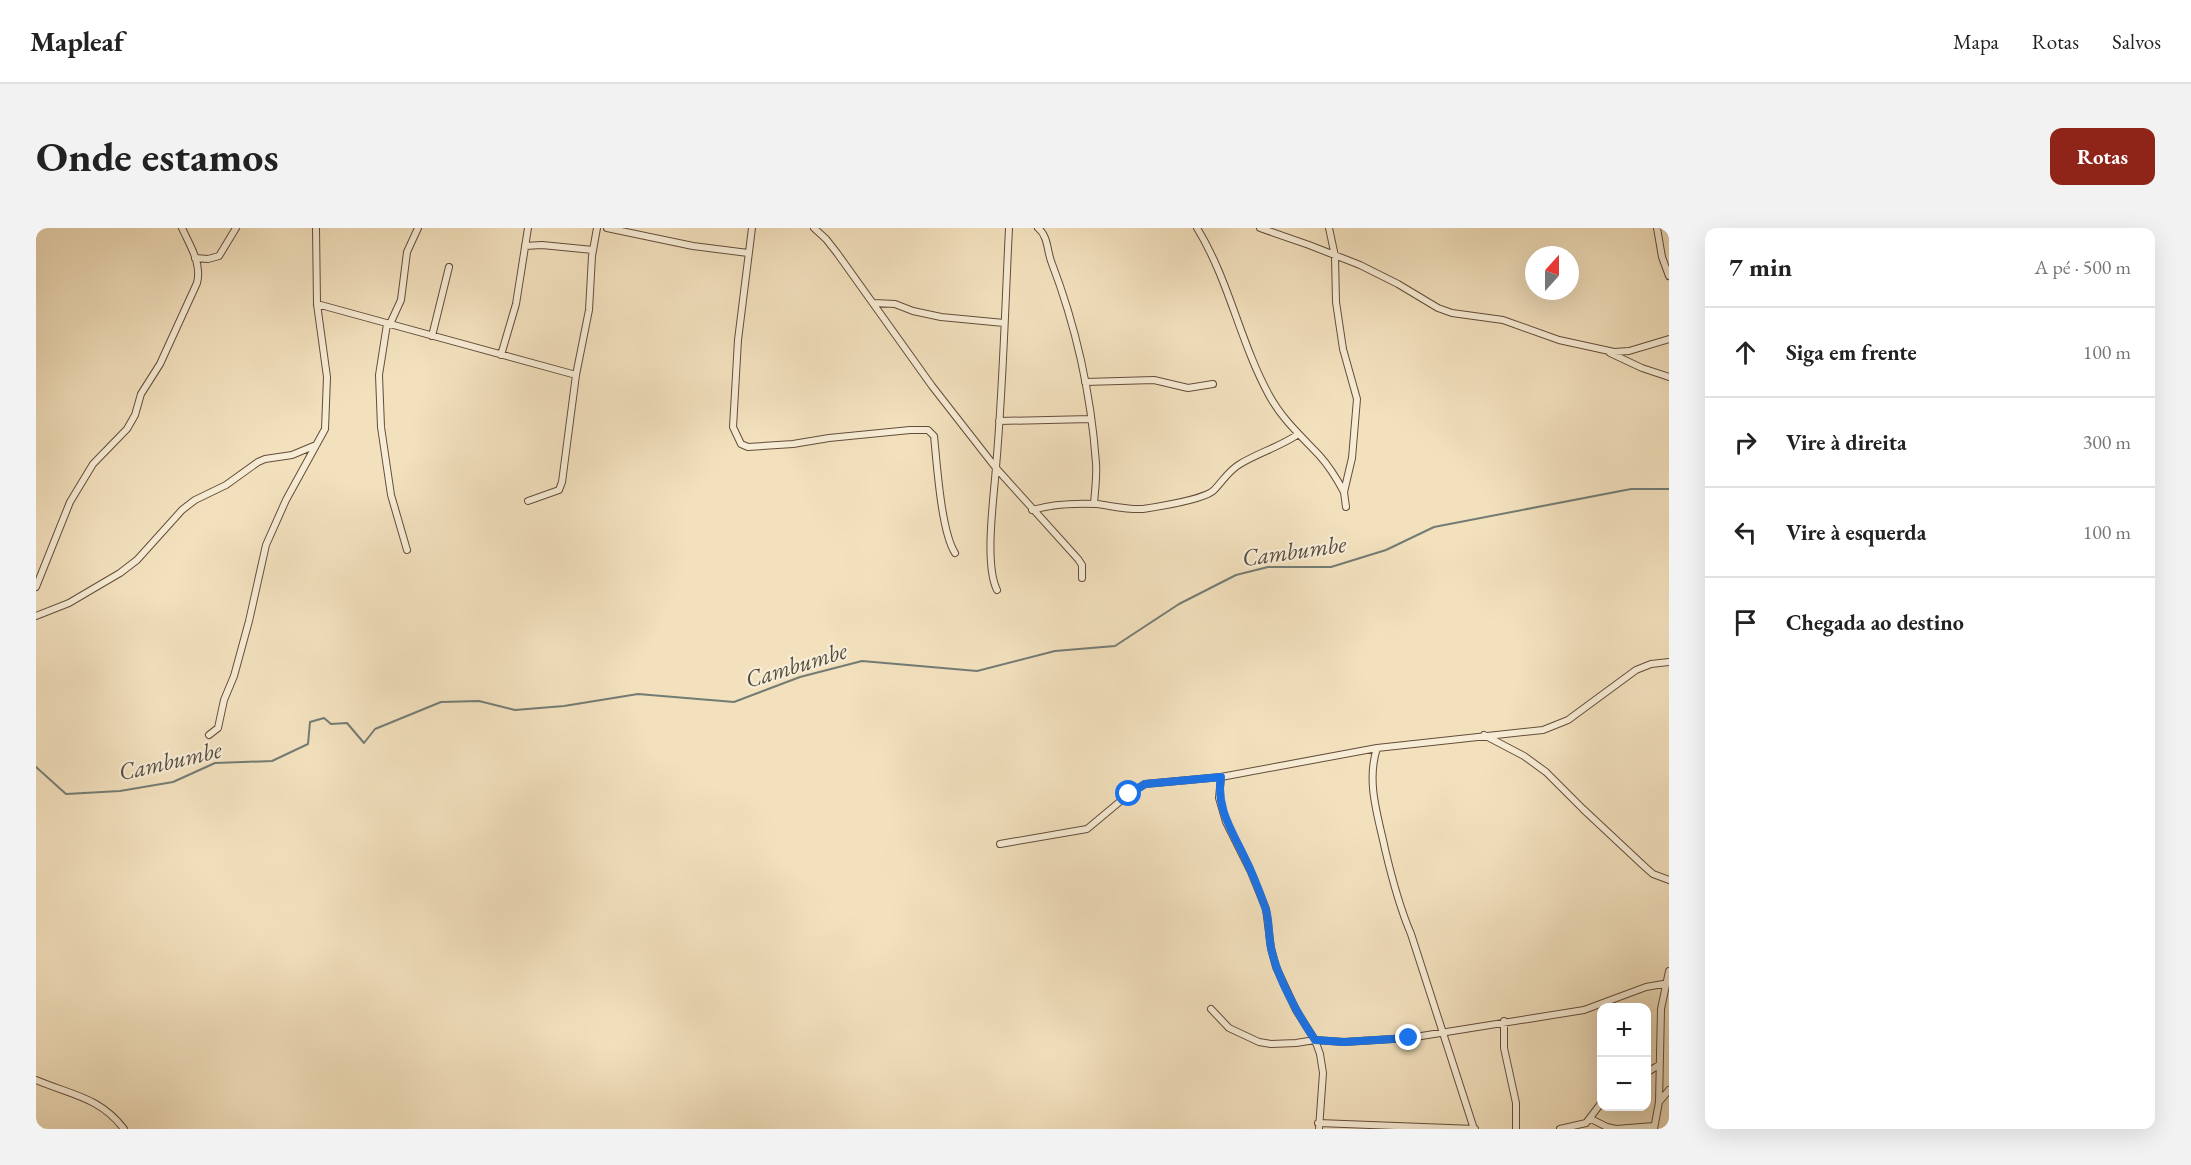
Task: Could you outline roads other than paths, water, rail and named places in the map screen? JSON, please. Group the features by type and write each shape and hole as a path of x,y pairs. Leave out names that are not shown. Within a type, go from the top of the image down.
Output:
{"street":[{"path":"36,587 70,502 93,464 127,429 135,415 141,394 160,364 197,283 199,273 195,258 182,228"},
{"path":"195,258 208,259 219,256 236,228"},
{"path":"209,735 218,728 224,700 234,676 266,545 286,500 325,429 327,377 315,278 316,228"},
{"path":"407,550 391,495 381,427 379,375 388,324 401,300 407,252 418,228"},
{"path":"501,355 516,304 528,228"},
{"path":"528,501 559,490 562,482 576,375 589,310 593,250 597,228"},
{"path":"607,228 693,246 748,253"},
{"path":"752,228 738,340 733,428 735,436 741,444 748,447 910,430 932,432 942,510 955,553"},
{"path":"813,228 826,239 932,386 996,468 1082,565 1082,578"},
{"path":"997,590 992,574 992,518 1009,228"},
{"path":"1038,228 1044,234 1073,326 1085,382 1096,465 1094,504"},
{"path":"1197,228 1212,252 1263,383 1281,415 1297,435 1320,456 1344,492"},
{"path":"1260,228 1335,256 1398,284 1445,311 1503,320 1559,340 1614,352 1629,351 1669,339"},
{"path":"1329,228 1335,256 1336,302 1341,337 1357,399 1352,458 1344,492 1346,507"},
{"path":"1657,228 1662,257 1669,276"},
{"path":"525,246 542,245 593,250"},
{"path":"432,336 449,267"},
{"path":"874,303 895,304 913,311 941,317 1004,323"},
{"path":"317,304 576,375"},
{"path":"1605,350 1642,368 1669,377"},
{"path":"1085,382 1154,380 1188,388 1213,384"},
{"path":"999,420 1091,419"},
{"path":"1032,510 1051,505 1094,504 1140,509 1168,505 1207,495 1214,491 1227,474 1238,465 1297,435"},
{"path":"36,616 69,603 137,561 182,510 195,500 226,485 265,459 292,455 316,445"},
{"path":"1000,844 1082,831 1091,827 1129,794 1145,784 1221,777 1377,748 1543,730 1568,720 1636,669 1669,662"},
{"path":"1484,735 1524,756 1546,772 1645,867 1653,874 1669,880"},
{"path":"1221,777 1219,790 1221,806 1226,822 1251,872 1266,909 1276,967 1296,1010 1315,1040 1320,1054 1323,1073 1318,1126 1474,1129 1411,934 1399,906 1374,808 1373,765 1377,748"},
{"path":"1591,1119 1616,1129 1654,1128 1659,1102 1660,1009 1669,971"},
{"path":"1211,1009 1229,1028 1259,1042 1280,1044 1315,1040 1344,1042 1409,1038 1584,1010 1617,997 1667,983"},
{"path":"1504,1022 1504,1048 1516,1103 1516,1129"},
{"path":"1651,1070 1659,1065"},
{"path":"36,1080 96,1103 115,1117 124,1129"},
{"path":"1659,1102 1669,1090"},
{"path":"1560,1129 1586,1123 1591,1119 1597,1107"}],"waterway":[{"name":"Cambumbe","path":"36,767 66,794 120,791 173,782 215,763 272,761 308,744 310,722 324,718 331,724 347,723 364,743 375,729 441,702 479,701 515,710 564,706 638,694 734,702 800,677 862,661 977,671 1055,651 1115,646 1179,604 1236,575 1268,567 1331,567 1386,550 1434,527 1631,489 1669,489"}]}
